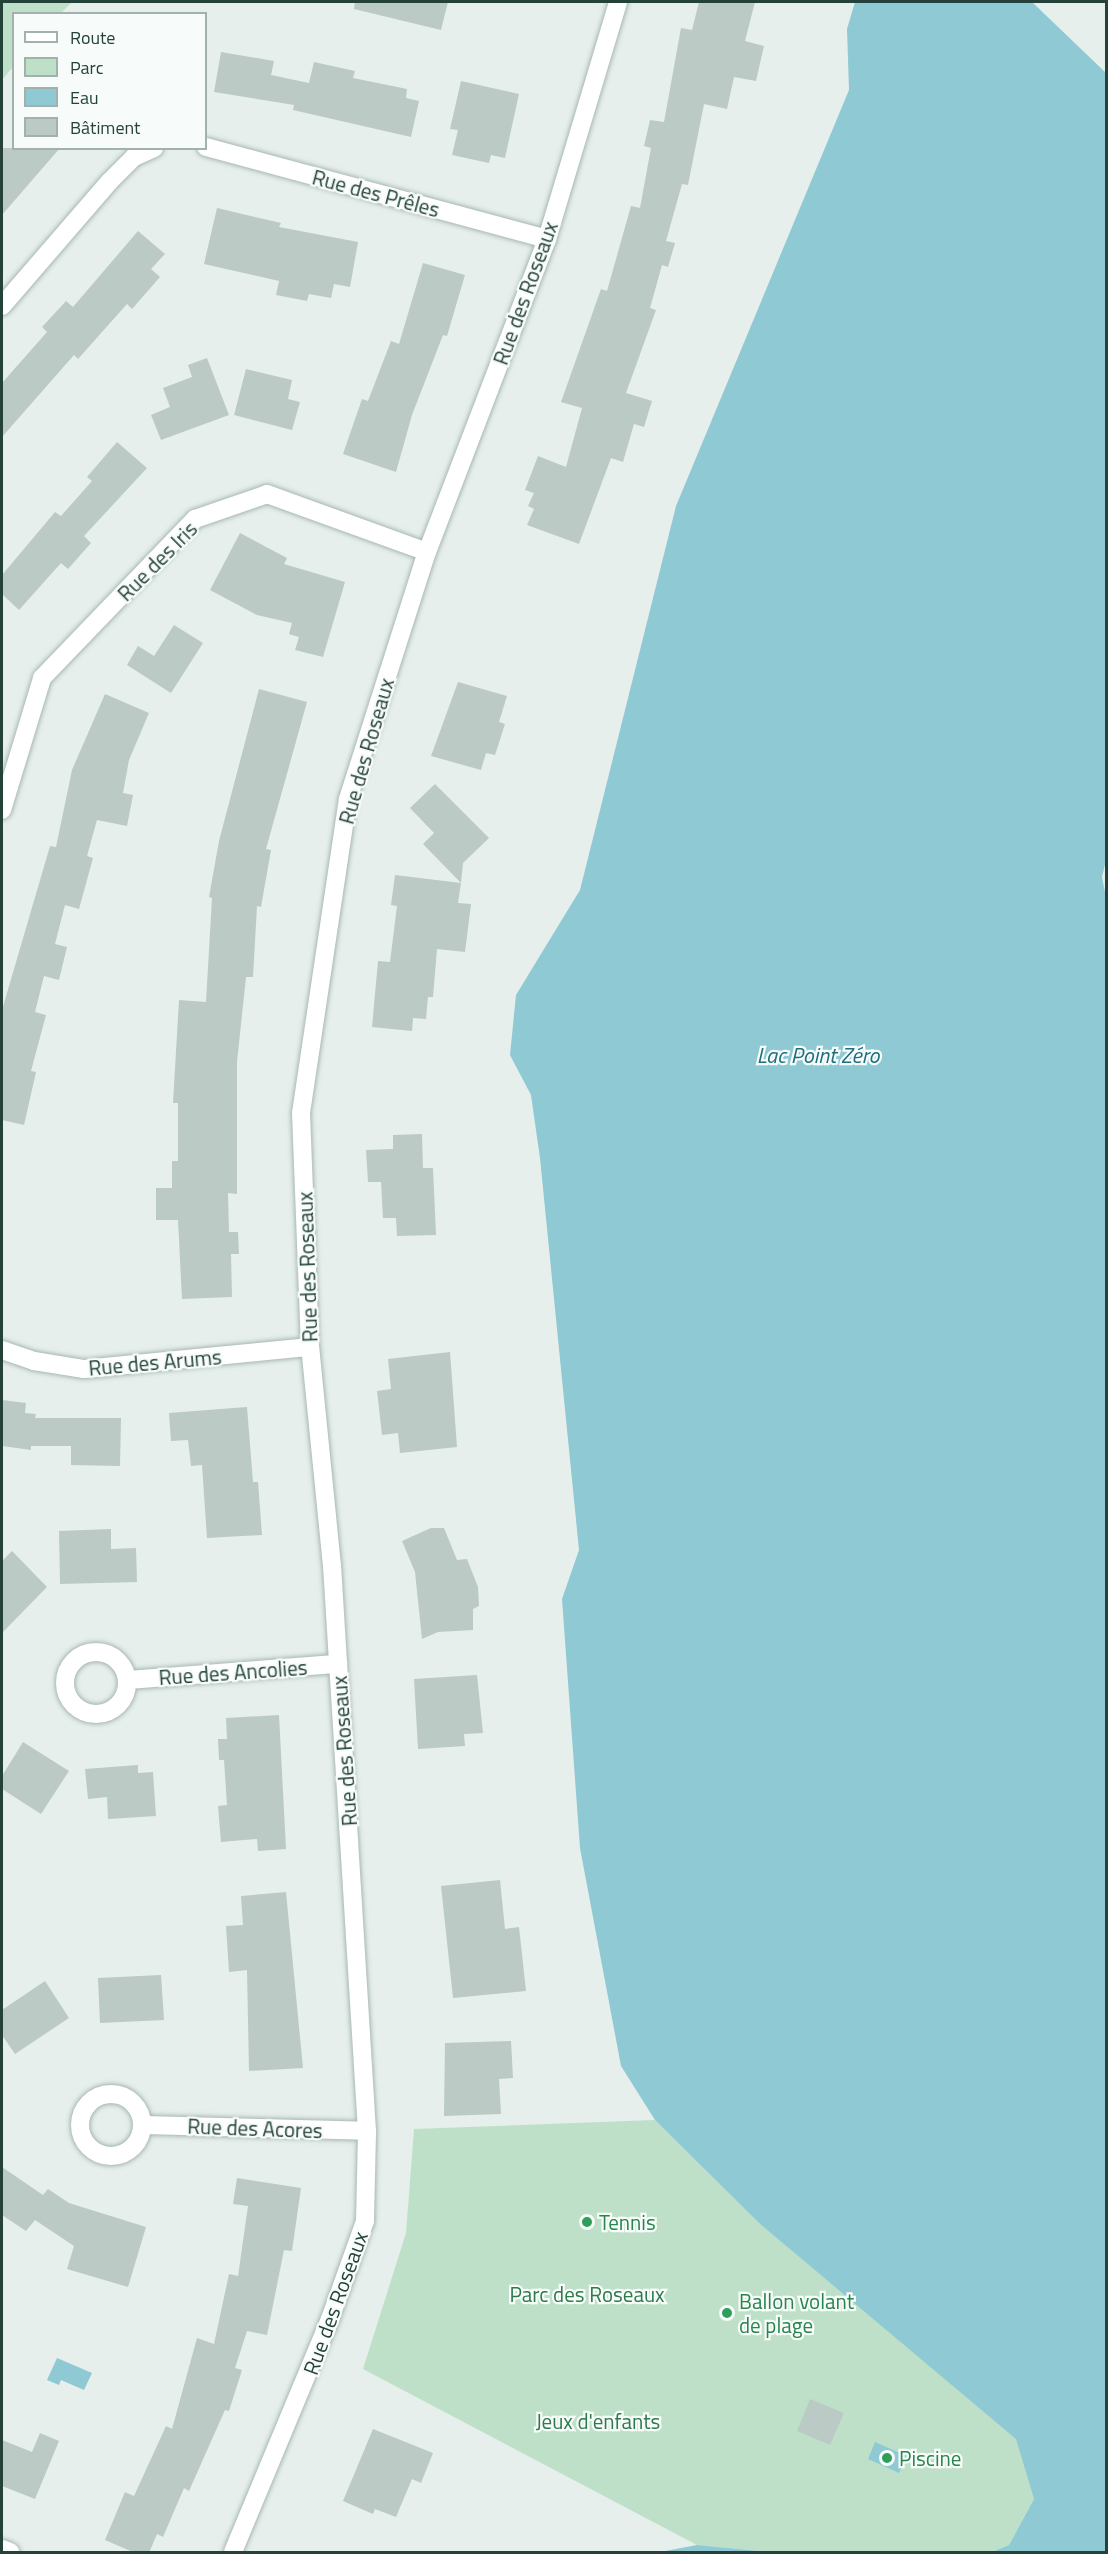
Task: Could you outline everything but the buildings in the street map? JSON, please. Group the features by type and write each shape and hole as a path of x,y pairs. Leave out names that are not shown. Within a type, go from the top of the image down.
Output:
{"street":[{"name":"Rue des Roseaux","path":"234,2553 358,2248 365,2221 367,2131 332,1566 310,1347 303,1101 348,799 427,552 547,239 618,2"},
{"name":"Rue des Prêles","path":"207,147 547,239"},
{"path":"2,306 108,182 134,157 150,150"},
{"name":"Rue des Iris","path":"2,810 42,678 195,519 267,494 427,552"},
{"name":"Rue des Arums","path":"2,1350 34,1361 84,1369 310,1347"},
{"name":"Rue des Ancolies","path":"128,1680 338,1664"},
{"name":"Rue des Acores","path":"143,2125 367,2131"},
{"path":"2,2549 9,2553"}],"green space":[{"path":"2,2 72,2 62,12 12,12 12,68 2,80"},
{"name":"Parc des Roseaux","path":"655,2120 760,2224 1017,2439 1034,2499 1009,2545 992,2552 769,2552 697,2545 363,2369 406,2233 414,2129"}],"water":[{"name":"Lac Point Zéro","path":"855,2 1032,2 1106,73 1106,860 1102,877 1106,897 1106,2552 992,2552 1009,2545 1034,2499 1016,2439 760,2224 655,2120 621,2066 580,1848 562,1599 579,1550 540,1158 531,1095 510,1055 516,995 580,890 676,506 849,90 847,29"},
{"path":"57,2358 92,2373 84,2390 61,2380 59,2385 47,2380"},
{"name":"Piscine","path":"875,2442 907,2456 899,2473 868,2459"},
{"path":"697,2545 769,2552 660,2552"}],"place":[{"name":"Tennis","path":"587,2222"},
{"name":"Ballon volant de plage","path":"727,2313"},
{"name":"Piscine","path":"887,2458"}],"park label":[{"name":"Jeux d'enfants","path":"598,2421"}]}
